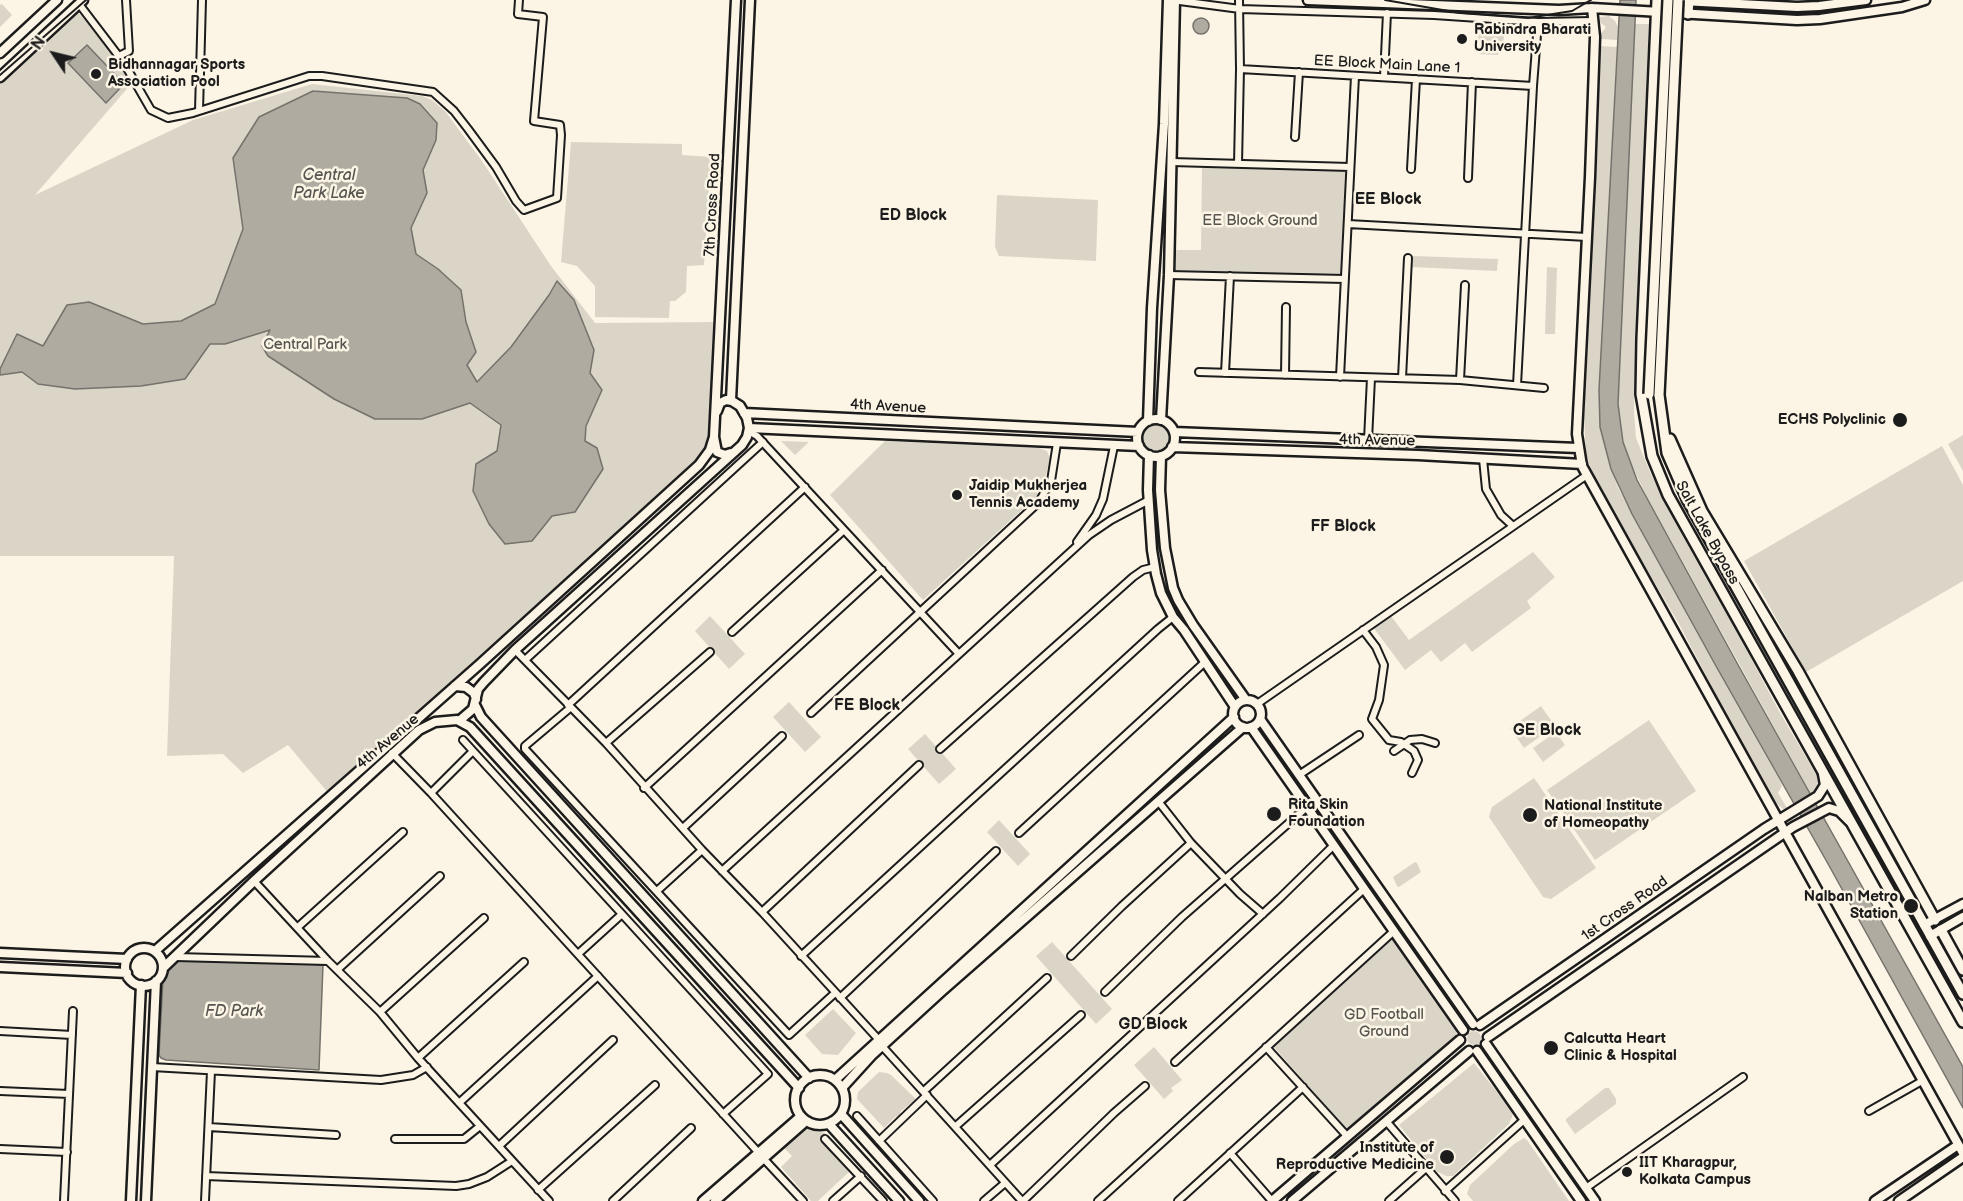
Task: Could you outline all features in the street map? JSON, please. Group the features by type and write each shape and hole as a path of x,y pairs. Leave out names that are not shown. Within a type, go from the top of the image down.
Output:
{"main road":[{"name":"Salt Lake Bypass","path":"1657,0 1641,394 1652,456 1661,482 1963,1022"},
{"path":"1645,419 1654,394 1668,0"},
{"name":"Salt Lake Bypass","path":"1677,0 1654,394 1667,453 1672,468 1713,544 1725,558 1782,644 1935,920"},
{"path":"1688,14 1689,1"},
{"name":"Salt Lake Bypass","path":"1670,439 1702,511 1782,669 1963,994"},
{"path":"1710,570 1725,558"},
{"path":"1782,644 1782,669"},
{"path":"1870,828 1889,836"},
{"path":"1941,930 1963,970"}],"street":[{"path":"17,61 3,51 57,0"},
{"path":"119,56 129,51 126,0"},
{"path":"199,111 202,0"},
{"path":"0,76 81,2 119,56 152,110 168,118 199,111 309,76 433,92 454,111 496,167 524,210 557,198 561,135 560,125 534,121 543,17 518,14 519,0"},
{"name":"7th Cross Road","path":"717,411 736,0"},
{"name":"7th Cross Road","path":"731,400 750,0"},
{"path":"1161,420 1172,162 1168,124 1168,0 1240,9 1362,8 1399,2 1559,10 1594,8 1797,20 1902,8 1925,0"},
{"path":"1148,421 1152,308 1168,124 1175,0"},
{"path":"1238,164 1239,0"},
{"path":"1308,0 1388,13 1538,22 1593,21"},
{"path":"1663,0 1797,7 1866,0"},
{"path":"1594,8 1595,37 1577,434 1582,464 1782,817 1961,1151"},
{"path":"1384,77 1388,13"},
{"path":"1517,385 1538,22"},
{"name":"EE Block Main Lane 1","path":"1240,69 1533,86"},
{"path":"1295,137 1299,72"},
{"path":"1340,376 1355,76"},
{"path":"1411,169 1416,79"},
{"path":"1468,178 1472,82"},
{"path":"1172,162 1350,167"},
{"path":"1348,224 1587,237"},
{"path":"1402,378 1408,258"},
{"path":"1169,274 1345,279"},
{"path":"1225,373 1230,276"},
{"path":"1460,380 1465,285"},
{"path":"1285,375 1286,307"},
{"path":"1152,308 1167,308"},
{"path":"1199,372 1460,380 1544,388"},
{"path":"1368,440 1371,378"},
{"path":"731,400 740,406 748,429 742,446 725,455 717,452 714,446 717,411 723,401 731,400"},
{"name":"4th Avenue","path":"744,413 1138,432"},
{"path":"1161,420 1174,432 1175,439 1172,447 1161,456 1149,455 1139,446 1138,432 1148,421 1161,420"},
{"path":"939,437 941,422"},
{"path":"1012,441 1013,426"},
{"path":"748,429 763,441 959,654"},
{"name":"4th Avenue","path":"748,429 1139,446"},
{"name":"Salt Lake Bypass","path":"1663,430 1670,439"},
{"name":"4th Avenue","path":"1174,432 1578,448"},
{"name":"4th Avenue","path":"155,951 455,687 699,465 710,450 714,437"},
{"path":"525,660 763,441"},
{"path":"1418,442 1418,455"},
{"path":"811,713 1039,502 1050,481 1057,443"},
{"path":"1069,553 1088,528 1099,507 1108,481 1114,446"},
{"name":"4th Avenue","path":"1172,447 1418,455 1582,464"},
{"name":"4th Avenue","path":"163,968 419,730 435,722 454,720 470,713 476,702 478,689 515,650 734,452"},
{"path":"1149,455 1149,501 1155,567 1161,592 1173,617 1235,707"},
{"path":"1161,456 1165,549 1173,588 1178,600 1246,700 1257,704 1260,708 1260,719 1477,1025"},
{"path":"1483,459 1486,489 1501,515 1513,526"},
{"path":"1257,704 1587,475"},
{"path":"805,487 524,748 789,1035 838,995 996,851"},
{"path":"722,872 1069,553 1100,527 1149,501"},
{"path":"732,632 844,530"},
{"path":"940,748 1133,577 1143,570 1155,567"},
{"path":"644,788 882,570"},
{"path":"801,956 1173,617"},
{"path":"1363,630 1376,647 1384,665 1379,700 1372,719 1389,740 1404,744 1414,751 1418,760 1412,773"},
{"path":"515,650 606,743 644,788 762,912 1023,1201 1145,1086"},
{"path":"606,743 710,652"},
{"path":"1019,833 1205,662"},
{"path":"455,687 466,687 474,693 481,717 809,1078"},
{"path":"441,699 440,711 443,716 471,727 798,1088"},
{"path":"1246,700 1241,701 1235,707 1236,722 1247,727 1307,807 1463,1030"},
{"path":"835,1080 905,1021 1234,717"},
{"path":"1008,927 1191,772 1260,719"},
{"path":"1299,775 1359,735"},
{"path":"683,828 782,736"},
{"path":"463,740 768,1074 723,1114"},
{"path":"1394,750 1410,740 1436,743"},
{"path":"431,793 473,751"},
{"path":"392,753 803,1201"},
{"path":"1183,763 1191,772"},
{"path":"762,912 919,765"},
{"name":"1st Cross Road","path":"1477,1025 1782,817 1818,796 1825,785 1823,773"},
{"path":"1158,801 1191,843 1240,894 1263,914"},
{"path":"1105,992 1225,878 1307,807"},
{"name":"1st Cross Road","path":"1487,1040 1789,830 1829,808 1839,811 1850,821"},
{"path":"1314,818 1324,811"},
{"path":"1119,821 1126,828"},
{"path":"298,927 403,832"},
{"path":"282,839 290,848"},
{"path":"1071,956 1191,843"},
{"path":"990,1165 1263,914 1334,845"},
{"path":"657,891 702,850"},
{"path":"1702,872 1709,884"},
{"path":"337,969 440,876"},
{"path":"254,881 328,961 380,1012 418,1058 546,1200"},
{"path":"1175,1062 1364,889"},
{"path":"1924,925 1963,904"},
{"path":"578,954 622,914"},
{"path":"1930,936 1963,917"},
{"path":"380,1012 484,918"},
{"path":"1935,920 1941,930"},
{"path":"1098,1201 1394,931"},
{"path":"140,948 148,948 160,956 162,973 156,981 148,985 141,985 134,982 127,973 128,959 140,948"},
{"path":"0,953 128,959"},
{"path":"176,957 328,961"},
{"path":"418,1058 524,962"},
{"path":"0,967 127,973"},
{"path":"1553,975 1562,986"},
{"path":"459,1103 598,976"},
{"path":"879,1141 925,1093 1047,978"},
{"path":"146,1201 156,981"},
{"path":"131,1201 141,985"},
{"path":"64,1201 73,1011"},
{"path":"956,1126 1081,1014"},
{"path":"1230,1154 1272,1201 1460,1040 1467,1026 1477,1025 1484,1028 1487,1040 1595,1201"},
{"path":"0,1031 72,1035"},
{"path":"499,1146 613,1040"},
{"path":"1460,1040 1463,1046 1473,1051 1581,1201"},
{"path":"1292,1201 1386,1121 1487,1040"},
{"path":"842,1088 880,1043"},
{"path":"1266,1047 1347,1136"},
{"path":"152,1067 381,1080 413,1075 427,1067"},
{"path":"205,1201 211,1071"},
{"path":"822,1076 835,1080 842,1088 845,1098 844,1107 841,1114 829,1124 820,1125 803,1119 795,1102 798,1088 809,1078 822,1076"},
{"path":"1586,1188 1743,1077"},
{"path":"1869,1111 1923,1081"},
{"path":"538,1190 655,1084"},
{"path":"1178,1201 1303,1087"},
{"path":"0,1091 69,1094"},
{"path":"841,1114 919,1201"},
{"path":"857,1116 933,1201"},
{"path":"703,1201 732,1180 803,1119"},
{"path":"1445,1191 1524,1120"},
{"path":"1386,1121 1455,1201"},
{"path":"829,1124 900,1201"},
{"path":"395,1139 464,1139 480,1126"},
{"path":"209,1127 336,1135"},
{"path":"614,1201 692,1128"},
{"path":"825,1139 883,1201"},
{"path":"0,1149 67,1152"},
{"path":"1875,1201 1961,1151"},
{"path":"1899,1201 1961,1151"},
{"path":"206,1176 456,1186 487,1177 512,1161"},
{"path":"1313,1166 1321,1176"},
{"path":"1389,1201 1426,1168"},
{"path":"132,1171 147,1172"},
{"path":"833,1201 861,1176"},
{"path":"1570,1185 1580,1179"},
{"path":"715,1201 732,1180"},
{"path":"984,1201 1005,1183"}],"green space":[{"path":"2,4 12,15 0,27 0,5"},
{"name":"Central Park","path":"76,10 107,46 132,83 35,195 193,120 312,84 422,96 432,100 445,111 482,161 551,266 595,323 718,322 712,434 707,451 329,794 288,745 243,773 223,754 167,756 174,556 0,556 0,82"},
{"path":"1609,16 1618,27 1617,40 1601,39 1601,33 1606,27 1600,22 1600,17"},
{"path":"1635,24 1649,24 1636,325 1634,413 1636,438 1650,472 1686,542 1817,776 1818,787 1815,795 1811,794 1647,497 1623,442 1618,404"},
{"path":"1478,28 1505,30 1502,51 1499,51 1498,55 1479,54"},
{"path":"1600,46 1617,47 1599,390 1601,429 1618,488 1779,779 1782,786 1778,793 1787,808 1783,809 1771,799 1679,624 1611,509 1594,477 1586,455 1584,416 1598,139"},
{"path":"571,142 682,144 682,155 711,157 704,265 687,266 686,292 675,301 670,301 669,318 595,317 595,286 577,266 561,262"},
{"name":"EE Block Ground","path":"1202,165 1347,169 1342,277 1172,272 1173,250 1201,250"},
{"path":"997,195 1098,200 1096,261 999,256 995,247"},
{"path":"1413,256 1498,259 1497,271 1412,267"},
{"path":"1547,267 1557,268 1555,334 1545,334"},
{"path":"1156,423 1166,427 1170,437 1166,447 1156,451 1146,447 1142,437 1146,427"},
{"path":"1963,435 1963,471 1948,444"},
{"path":"781,441 809,442 795,455"},
{"path":"885,441 1039,448 1047,451 1050,458 1046,475 1036,497 923,600 830,495"},
{"path":"1942,446 1963,485 1963,581 1806,672 1744,561"},
{"path":"1533,552 1555,577 1527,601 1531,608 1472,652 1465,643 1441,662 1431,650 1405,670 1373,627 1391,616 1409,640"},
{"path":"710,616 745,654 729,669 695,631"},
{"path":"789,702 821,737 805,752 773,717"},
{"path":"1541,706 1555,726 1524,748 1510,728"},
{"path":"1649,720 1696,791 1595,860 1547,790"},
{"path":"1556,732 1565,745 1543,762 1533,748"},
{"path":"925,734 956,769 939,784 908,749"},
{"path":"1534,778 1596,868 1551,899 1543,897 1489,817 1492,807"},
{"path":"999,820 1030,854 1018,866 987,832"},
{"path":"1415,862 1421,872 1399,887 1397,886 1393,877"},
{"name":"GD Football Ground","path":"1394,938 1458,1028 1454,1040 1346,1129 1273,1046"},
{"path":"1052,942 1112,1009 1096,1024 1036,956"},
{"path":"833,1009 856,1033 838,1055 822,1054 805,1035"},
{"path":"1471,1031 1477,1031 1481,1038 1477,1045 1471,1045 1467,1041 1467,1035"},
{"path":"1154,1047 1182,1080 1171,1088 1173,1091 1164,1099 1134,1065"},
{"path":"1474,1063 1513,1112 1512,1117 1509,1124 1453,1176 1446,1176 1436,1171 1399,1125"},
{"path":"879,1072 891,1075 916,1099 900,1112 903,1116 900,1119 896,1116 884,1128 857,1099 858,1092"},
{"path":"1605,1088 1609,1088 1616,1099 1616,1104 1575,1134 1566,1119"},
{"path":"805,1128 825,1133 851,1170 818,1201 811,1201 781,1167 792,1156 784,1148"},
{"path":"1524,1138 1569,1201 1473,1201 1467,1194 1470,1185 1514,1144"}],"water":[{"path":"1620,0 1636,0 1618,404 1623,442 1637,480 1963,1067 1963,1108 1632,514 1611,469 1600,427 1599,390"},
{"path":"1198,18 1204,18 1209,26 1207,32 1198,34 1193,29 1193,23"},
{"name":"Bidhannagar Sports Association Pool","path":"87,45 124,84 106,103 68,63"},
{"name":"Central Park Lake","path":"313,91 407,98 420,104 437,123 436,140 423,170 427,193 411,228 416,254 438,269 461,290 466,322 476,352 467,365 477,382 511,347 557,281 574,300 594,350 590,373 602,390 586,426 585,441 597,448 603,469 575,512 552,516 532,541 505,544 489,524 473,491 476,464 497,451 501,425 470,403 422,419 375,419 334,399 268,356 262,346 270,330 225,344 210,344 185,379 141,386 75,389 38,384 22,372 0,375 0,369 17,334 43,346 67,305 89,302 143,324 181,321 215,304 243,229 233,158 259,117"},
{"name":"FD Park","path":"187,956 323,965 319,1070 161,1058 159,1055 163,979 172,965"}],"railway":[{"path":"0,75 86,0"},
{"path":"1385,0 1460,13 1528,18 1572,11 1591,0"}],"place":[{"name":"Rabindra Bharati University","path":"1462,39"},
{"name":"Bidhannagar Sports Association Pool","path":"96,74"},
{"name":"ECHS Polyclinic","path":"1900,420"},
{"name":"Jaidip Mukherjea Tennis Academy","path":"957,495"},
{"name":"Rita Skin Foundation","path":"1274,814"},
{"name":"National Institute of Homeopathy","path":"1530,815"},
{"name":"Nalban Metro Station","path":"1911,906"},
{"name":"Calcutta Heart Clinic & Hospital","path":"1551,1048"},
{"name":"Institute of Reproductive Medicine","path":"1447,1157"},
{"name":"IIT Kharagpur, Kolkata Campus","path":"1627,1172"}],"district":[{"name":"EE Block","path":"1388,200"},
{"name":"ED Block","path":"913,216"},
{"name":"FF Block","path":"1343,527"},
{"name":"FE Block","path":"867,706"},
{"name":"GE Block","path":"1547,731"},
{"name":"GD Block","path":"1153,1025"}]}
